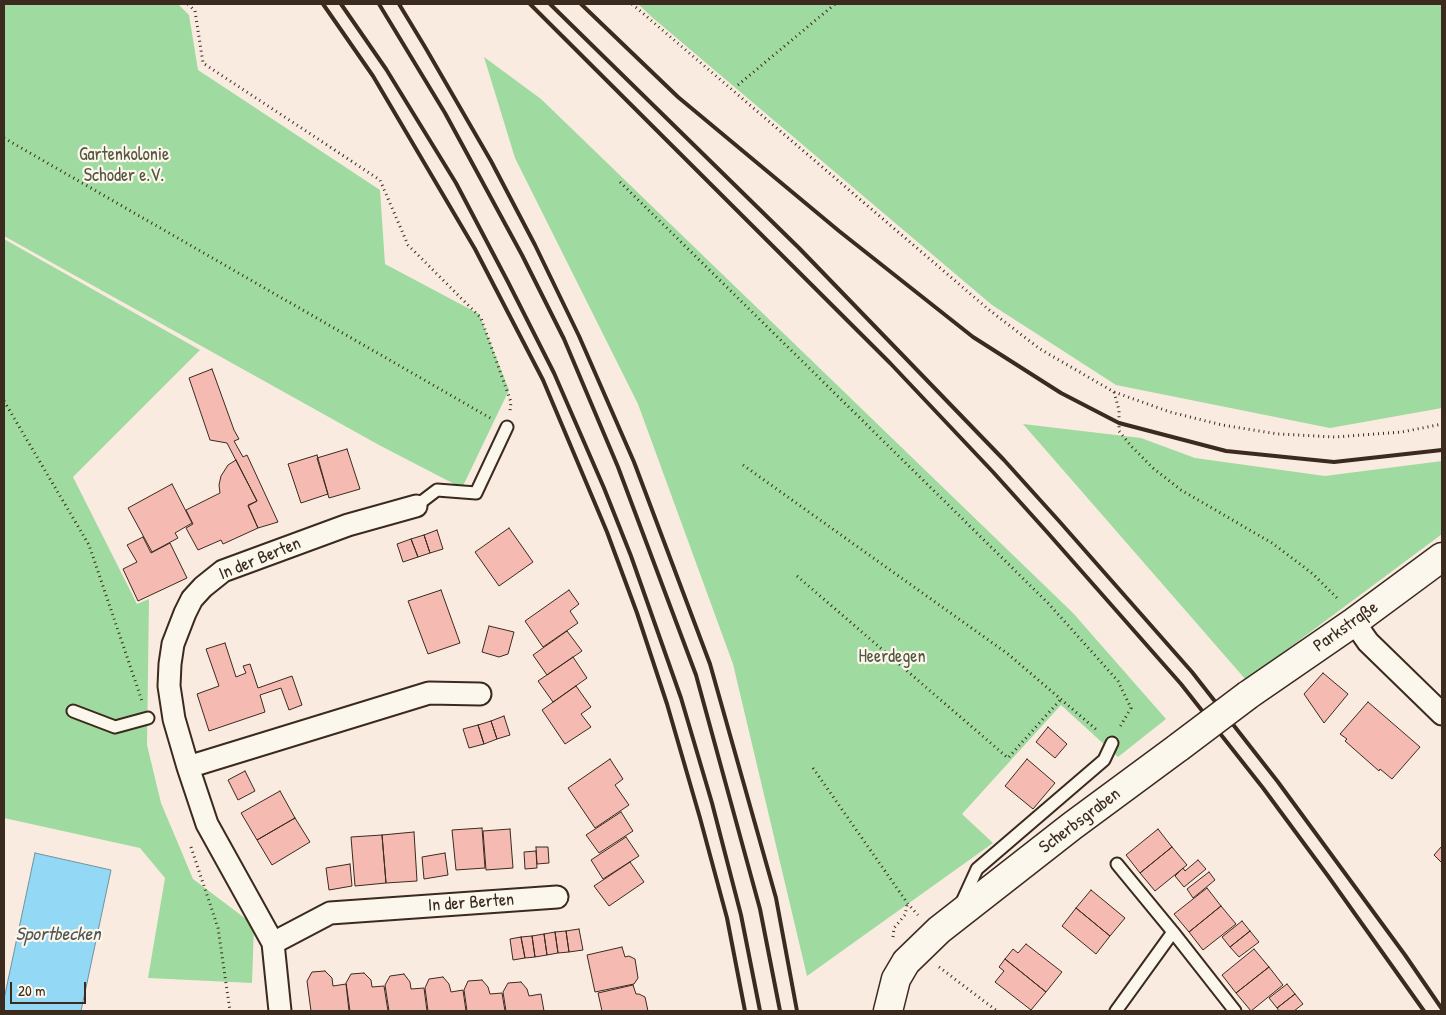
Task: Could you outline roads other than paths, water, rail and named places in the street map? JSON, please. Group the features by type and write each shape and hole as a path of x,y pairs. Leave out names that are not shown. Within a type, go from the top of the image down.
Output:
{"street":[{"name":"In der Berten","path":"280,1011 273,943 207,824 174,719 169,686 173,644 192,600 203,587 223,571 348,525 416,506"},
{"name":"Parkstraße","path":"1248,695 1354,622 1442,557"},
{"path":"1354,622 1368,642 1442,714"},
{"path":"188,767 429,693 480,694"},
{"name":"Scherbsgraben","path":"888,1011 896,979 916,950 1072,826 1248,695"},
{"name":"In der Berten","path":"273,943 330,913 557,897"}],"lane":[{"path":"416,506 437,490 476,492 507,427"},
{"path":"73,711 115,727 148,718"},
{"path":"947,924 977,869 1104,760 1112,743"},
{"path":"1117,864 1235,1011"},
{"path":"1116,1011 1173,932"}],"water":[{"name":"Sportbecken","path":"35,853 111,870 81,1011 4,1011 4,999"}],"railway":[{"path":"323,4 373,76 475,249 543,380 607,532 637,613 667,704 700,818 727,918 745,1011"},
{"path":"341,4 386,69 456,183 554,373 604,488 631,556 681,698 712,803 741,915 760,1011"},
{"path":"379,4 445,113 522,255 564,339 618,467 696,675 760,909 780,1011"},
{"path":"399,4 491,161 535,245 579,336 634,462 710,664 776,898 797,1011"},
{"path":"530,4 890,363 1047,532 1181,684 1263,788 1424,1011"},
{"path":"550,4 799,248 1004,460 1059,521 1192,672 1278,782 1405,955 1442,1009"},
{"path":"581,4 678,97 839,231 973,337 1061,393 1119,423 1226,451 1334,462 1442,450"}],"park label":[{"name":"Gartenkolonie Schoder e.V.","path":"124,165"},
{"name":"Heerdegen","path":"892,657"}]}
